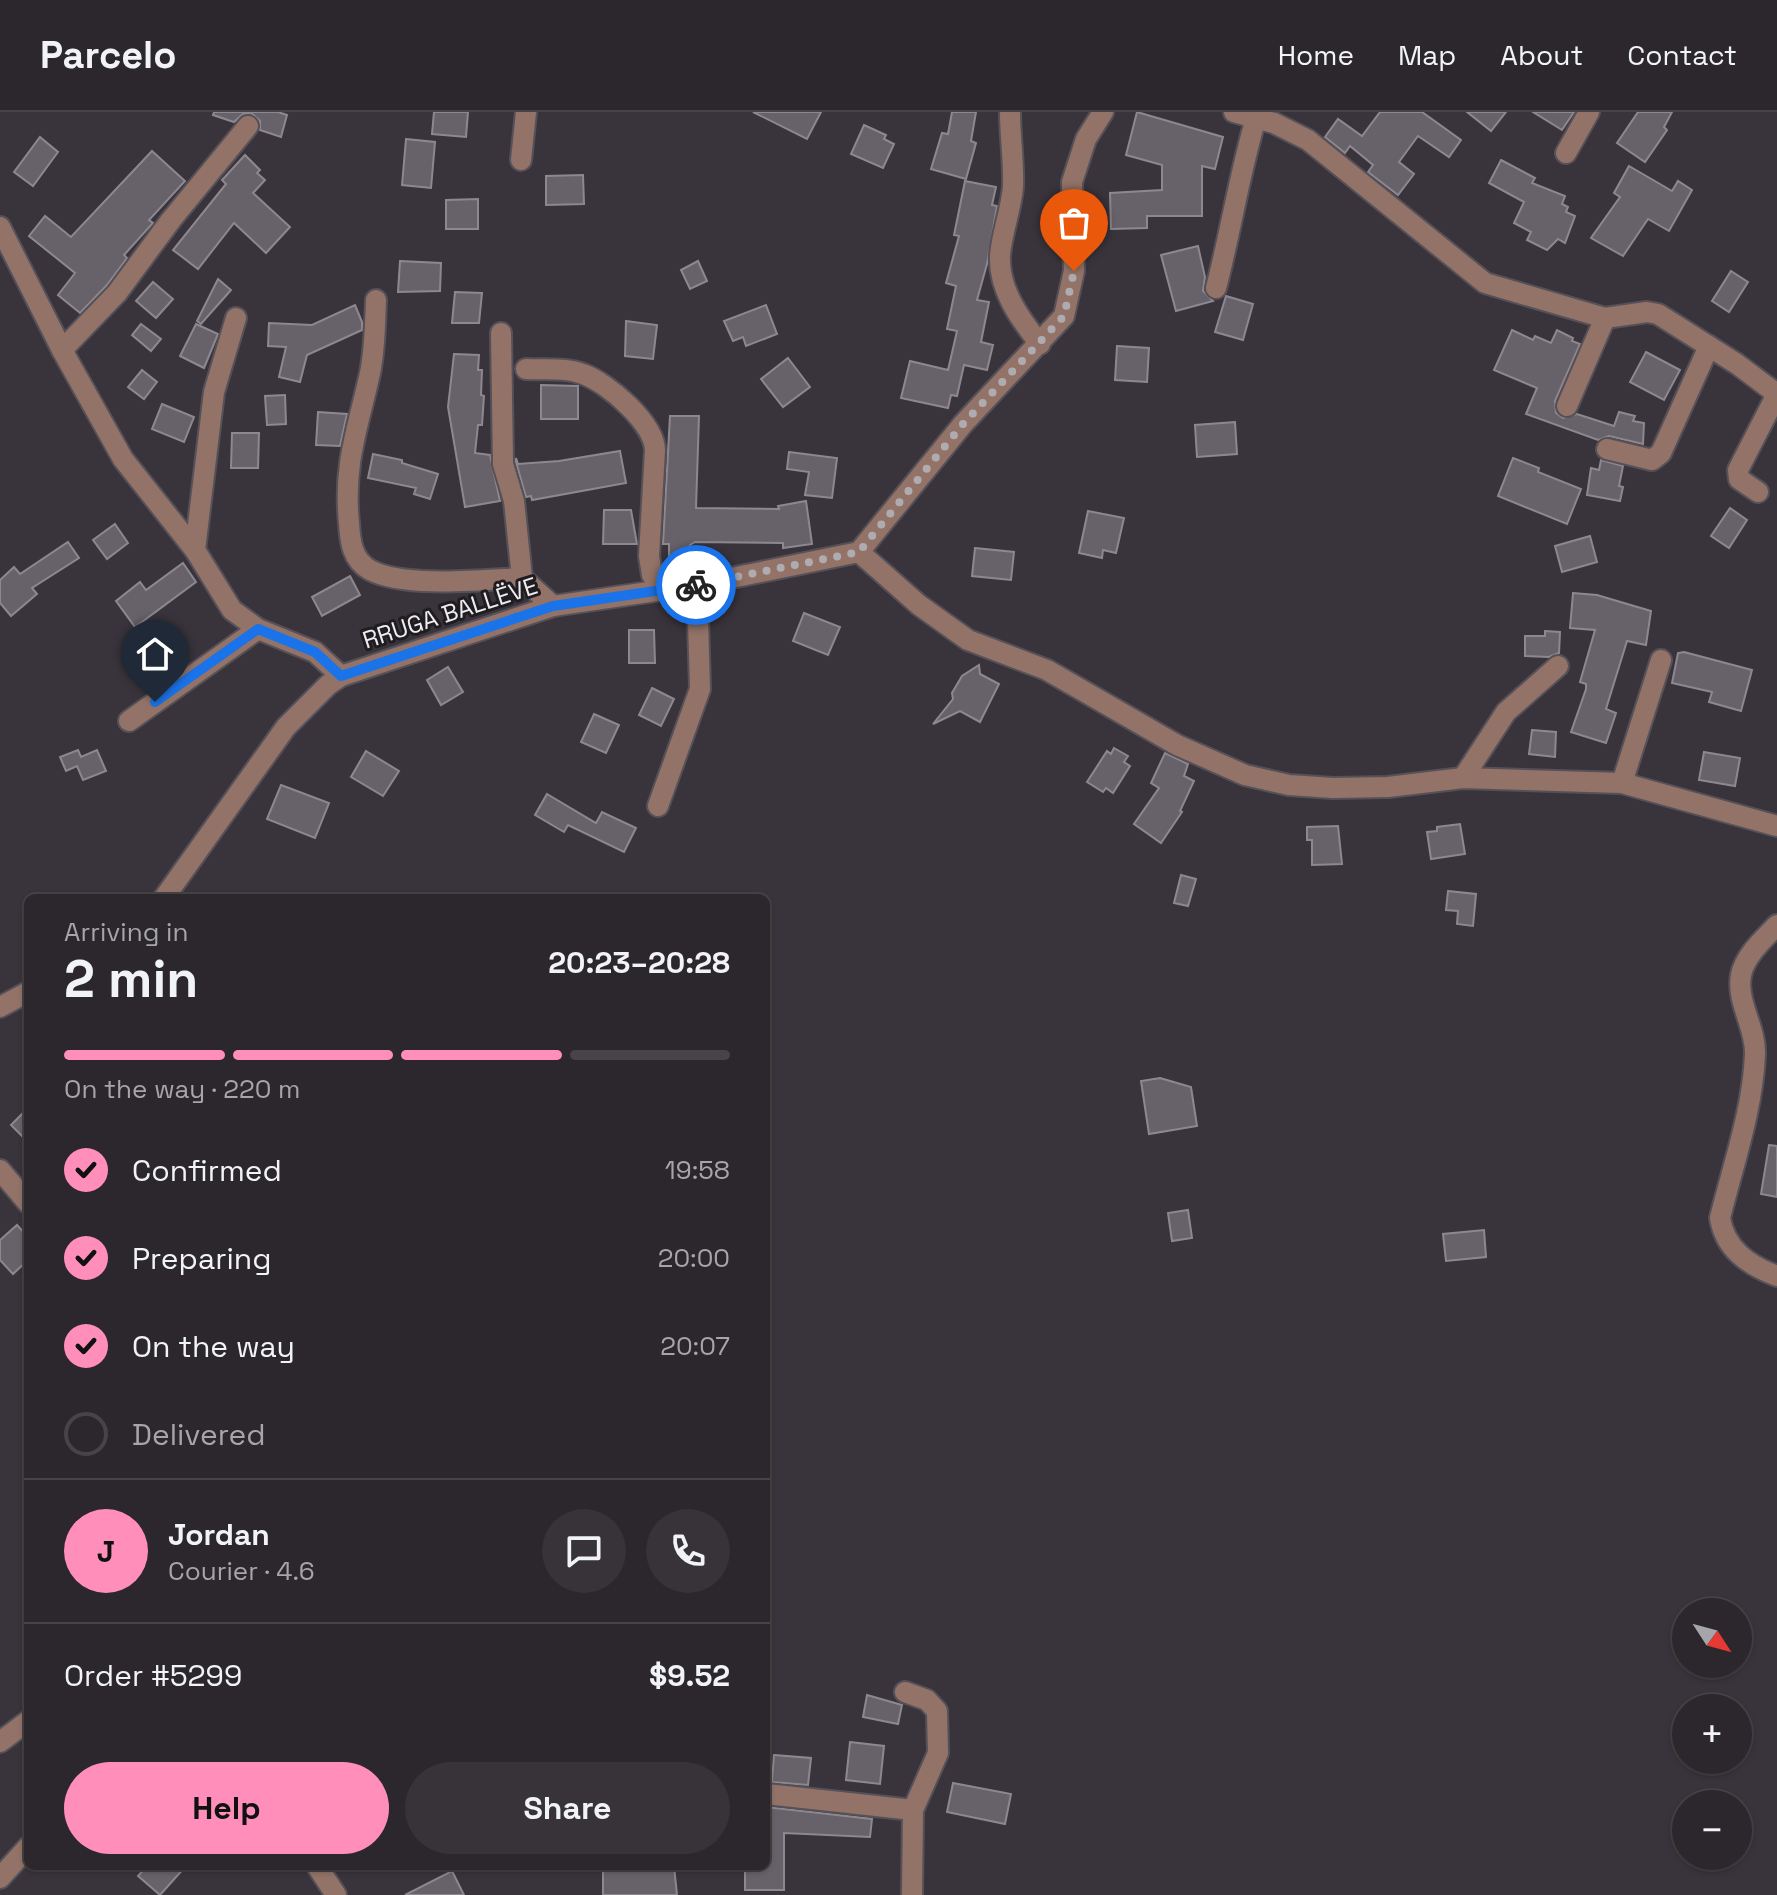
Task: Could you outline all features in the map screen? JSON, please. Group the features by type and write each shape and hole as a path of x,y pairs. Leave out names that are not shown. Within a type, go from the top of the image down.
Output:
{"street":[{"path":"521,160 526,112"},
{"path":"1010,112 1013,176 1011,206 1000,255 1003,279 1016,310 1040,344"},
{"path":"1103,112 1086,139 1072,182 1074,271 1064,316 963,424 859,552 942,624 968,640 1047,670 1177,745 1245,775 1289,785 1333,788 1388,787 1463,778 1622,783 1777,826"},
{"path":"1234,112 1274,123 1308,140 1485,283 1605,318 1647,312 1658,314 1777,394 1738,470 1739,479 1758,492"},
{"path":"1566,153 1589,112"},
{"path":"1216,288 1231,228 1240,170 1256,118"},
{"path":"62,350 117,293 190,196 248,126"},
{"path":"0,227 62,350 123,459 195,550 232,610 258,629 315,652 341,676"},
{"path":"376,300 371,370 348,461 345,488 351,550 369,570 398,577 444,581 522,578"},
{"path":"195,550 214,392 236,318"},
{"path":"1567,406 1605,318"},
{"path":"501,333 503,464 514,501 522,578 553,606"},
{"path":"1607,449 1652,460 1661,453 1709,346"},
{"path":"526,369 584,374 627,405 649,428 655,450 649,556 652,575 662,588"},
{"name":"RRUGA BALLËVE","path":"167,894 286,727 341,676 553,606 697,585 859,552"},
{"path":"658,806 700,689 697,585"},
{"path":"129,721 258,629"},
{"path":"1622,783 1661,660"},
{"path":"1463,778 1506,712 1558,666"},
{"path":"1777,925 1753,952 1741,973 1741,996 1755,1049 1753,1083 1720,1218 1723,1236 1734,1250 1749,1263 1777,1276"},
{"path":"0,1007 24,994"},
{"path":"0,1170 24,1198"},
{"path":"905,1692 927,1700 937,1711 938,1753 913,1810 912,1895"},
{"path":"0,1742 24,1724"},
{"path":"770,1794 913,1810"},
{"path":"0,1878 24,1851"},
{"path":"320,1870 336,1895"}],"building":[{"path":"214,112 278,112 287,115 281,137 260,130 260,121 251,113 243,114 234,122 213,115"},
{"path":"434,112 468,112 466,137 432,134"},
{"path":"753,112 821,112 807,139"},
{"path":"952,112 976,112 971,141 976,143 966,179 931,169 942,133 948,134"},
{"path":"1137,112 1223,137 1215,169 1202,166 1202,216 1147,216 1147,228 1111,229 1110,193 1162,190 1162,165 1126,155"},
{"path":"1380,112 1422,112 1461,140 1449,157 1418,136 1399,162 1414,174 1398,195 1368,172 1373,165 1350,146 1345,153 1325,137 1338,119 1362,136"},
{"path":"1467,112 1506,112 1491,131"},
{"path":"1533,112 1574,112 1562,130"},
{"path":"1638,112 1672,112 1664,127 1667,130 1645,162 1617,143"},
{"path":"864,125 886,135 884,139 894,144 883,168 851,154"},
{"path":"40,137 58,152 33,186 14,172"},
{"path":"406,139 435,142 431,188 402,185"},
{"path":"152,151 185,181 149,220 153,223 124,255 127,258 107,285 80,313 58,295 75,273 29,236 45,216 71,237"},
{"path":"245,155 265,180 253,193 290,227 266,253 234,223 198,269 173,250 226,184 222,180"},
{"path":"1501,160 1535,178 1532,183 1565,196 1562,204 1568,207 1566,212 1575,216 1565,243 1558,239 1547,250 1527,240 1531,232 1514,223 1524,202 1489,183"},
{"path":"1629,166 1672,191 1678,181 1692,190 1669,231 1648,219 1623,256 1591,238 1620,197 1614,193"},
{"path":"583,175 584,204 546,205 546,176"},
{"path":"965,181 996,187 992,205 997,206 977,300 989,302 981,342 993,345 987,370 964,365 957,396 951,395 948,408 901,398 910,361 948,370 957,331 947,329 956,286 946,283 959,236 954,235"},
{"path":"478,199 478,229 446,229 446,200"},
{"path":"1198,246 1205,277 1203,291 1213,301 1176,311 1161,255"},
{"path":"400,261 441,263 440,291 398,292"},
{"path":"698,261 707,281 690,289 681,270"},
{"path":"1731,271 1748,282 1729,312 1712,301"},
{"path":"218,279 231,290 201,324 197,321"},
{"path":"153,282 173,299 156,318 136,301"},
{"path":"455,292 482,293 479,323 452,323"},
{"path":"1226,296 1253,304 1243,340 1215,332"},
{"path":"355,305 362,330 307,355 300,382 279,377 286,347 268,346 269,323 312,325"},
{"path":"766,305 777,334 746,346 743,337 733,341 724,321"},
{"path":"626,321 657,325 653,359 625,356"},
{"path":"141,324 161,339 151,351 132,335"},
{"path":"196,324 218,334 204,368 180,356"},
{"path":"1512,330 1533,340 1535,336 1551,343 1557,330 1580,344 1555,401 1556,413 1563,418 1577,414 1614,426 1619,412 1635,416 1633,421 1644,423 1643,444 1609,436 1598,440 1526,414 1537,388 1494,370"},
{"path":"1117,346 1149,348 1147,382 1115,380"},
{"path":"1646,352 1680,370 1664,400 1630,382"},
{"path":"454,354 479,355 481,395 484,396 482,425 478,425 475,453 490,455 500,501 465,507 448,407"},
{"path":"788,358 810,387 783,407 761,379"},
{"path":"142,370 157,382 144,399 128,387"},
{"path":"541,385 578,386 578,419 541,419"},
{"path":"285,395 286,424 267,425 265,396"},
{"path":"162,404 194,417 184,442 152,429"},
{"path":"318,412 347,414 340,446 316,445"},
{"path":"670,416 699,416 696,508 779,509 778,506 806,501 812,544 783,548 783,543 695,542 690,545 690,563 669,563 669,544 663,544"},
{"path":"1235,422 1237,454 1197,457 1195,425"},
{"path":"232,433 259,433 258,468 231,468"},
{"path":"620,451 626,483 532,500 531,496 526,497 516,458 518,464"},
{"path":"789,452 837,458 832,498 805,495 809,472 787,469"},
{"path":"373,454 402,460 402,463 438,474 430,499 414,494 416,488 368,478"},
{"path":"1513,458 1581,489 1567,524 1498,496"},
{"path":"1601,460 1623,466 1620,501 1587,495 1591,468 1599,470"},
{"path":"1730,508 1747,520 1729,548 1711,536"},
{"path":"604,510 631,510 637,544 603,544"},
{"path":"1088,511 1124,518 1116,553 1103,550 1102,558 1079,553"},
{"path":"115,524 128,543 107,559 93,540"},
{"path":"1590,536 1597,562 1562,572 1555,546"},
{"path":"68,542 79,558 32,588 37,594 11,616 0,603 0,580 14,567 20,574"},
{"path":"975,548 1014,552 1011,580 972,576"},
{"path":"183,563 196,582 135,627 116,601 140,582 146,590"},
{"path":"350,576 360,595 322,616 312,597"},
{"path":"1573,593 1597,595 1651,611 1646,645 1627,641 1606,709 1616,713 1606,743 1571,732 1586,689 1586,684 1580,682 1595,630 1570,628"},
{"path":"804,613 840,627 828,655 793,641"},
{"path":"629,630 654,630 655,663 629,663"},
{"path":"1545,631 1560,632 1559,653 1549,657 1525,656 1525,636 1545,636"},
{"path":"1678,653 1752,670 1741,711 1709,702 1712,692 1672,683"},
{"path":"979,665 980,674 999,684 980,722 960,711 933,724 953,699 952,693 962,676"},
{"path":"448,667 463,692 441,705 427,680"},
{"path":"652,688 674,699 661,726 639,715"},
{"path":"594,714 619,725 606,753 581,742"},
{"path":"1532,730 1556,732 1555,757 1529,754"},
{"path":"1114,748 1128,756 1124,762 1130,766 1113,793 1106,788 1103,792 1087,782 1107,751 1111,754"},
{"path":"78,750 81,757 97,750 106,771 83,780 77,766 66,771 60,757"},
{"path":"366,751 399,771 383,796 351,777"},
{"path":"1704,752 1740,758 1735,786 1699,780"},
{"path":"1165,753 1188,764 1184,776 1194,781 1182,812 1161,843 1134,824 1159,788 1151,783"},
{"path":"281,785 329,803 315,838 267,819"},
{"path":"547,794 596,823 602,812 636,828 624,852 568,825 564,832 535,815"},
{"path":"1460,824 1465,854 1431,859 1427,832 1437,831 1437,827"},
{"path":"1338,826 1342,864 1312,865 1312,840 1307,840 1307,827"},
{"path":"1181,875 1196,879 1188,906 1174,903"},
{"path":"1448,891 1476,894 1473,926 1457,924 1458,911 1446,910"},
{"path":"1160,1078 1191,1087 1197,1126 1149,1134 1141,1081"},
{"path":"24,1112 24,1138 11,1125"},
{"path":"1769,1145 1777,1146 1777,1197 1761,1194"},
{"path":"1188,1210 1192,1238 1172,1241 1168,1213"},
{"path":"17,1225 24,1233 24,1264 13,1274 0,1260 0,1240"},
{"path":"1484,1230 1486,1257 1446,1261 1443,1234"},
{"path":"867,1695 902,1705 898,1724 863,1717"},
{"path":"850,1742 884,1746 880,1784 846,1780"},
{"path":"774,1755 811,1758 808,1785 772,1782"},
{"path":"953,1783 1011,1794 1005,1824 947,1812"},
{"path":"770,1807 872,1819 870,1837 784,1833 784,1890 745,1890 745,1870 770,1870"},
{"path":"143,1870 182,1870 160,1895 138,1876"},
{"path":"603,1870 674,1870 677,1895 603,1895"},
{"path":"452,1871 464,1895 405,1895"}],"way so far":[{"path":"696,585 859,552 963,424 1064,316 1074,271"}],"route":[{"path":"155,702 258,629 315,652 341,676 553,606 696,585"}]}
